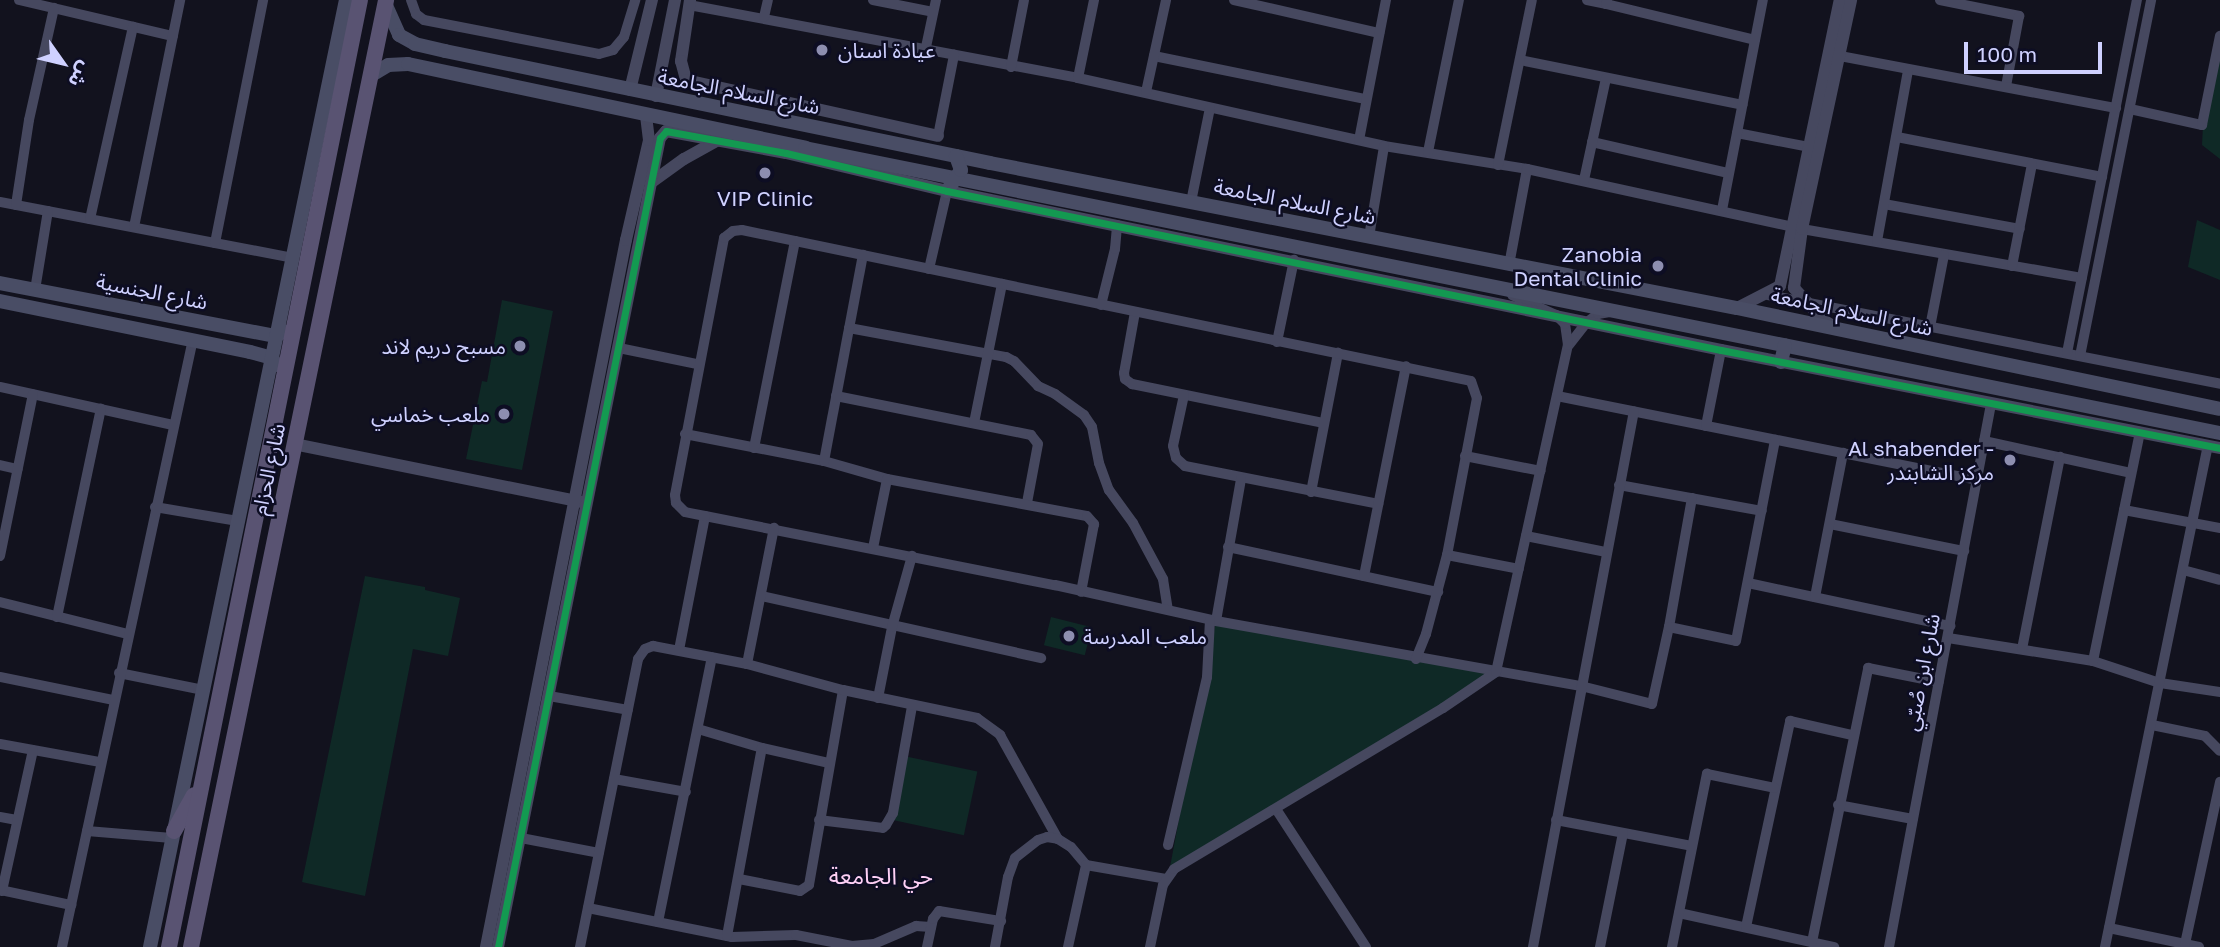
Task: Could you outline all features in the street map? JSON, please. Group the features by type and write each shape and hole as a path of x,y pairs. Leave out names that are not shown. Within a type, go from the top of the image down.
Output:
{"main road":[{"path":"150,947 276,336 299,259 346,0"},
{"name":"شارع الحزام","path":"169,947 293,323 299,259 360,0"},
{"name":"شارع الحزام","path":"191,947 386,2"},
{"name":"شارع السلام الجامعة","path":"386,2 399,35 415,44 445,51 990,163 1737,309 2220,409"},
{"path":"442,72 445,51"},
{"name":"شارع السلام الجامعة","path":"370,76 387,65 397,63 987,184 1182,231 1375,262 2220,433"},
{"path":"786,153 805,148"},
{"path":"947,191 962,164 956,156"},
{"path":"987,184 984,176 990,163"},
{"path":"1373,238 1383,251 1375,262"},
{"path":"1407,269 1404,253 1412,246"},
{"name":"شارع الجنسية","path":"0,283 276,336"},
{"name":"شارع الجنسية","path":"0,301 193,339 272,358"},
{"path":"276,336 293,323"},
{"path":"1781,362 1784,345"},
{"path":"272,358 283,372"},
{"path":"2012,391 2018,388 2023,378 2017,368"},
{"path":"2043,398 2042,382 2050,374"},
{"path":"244,573 253,584 264,581 268,575"},
{"path":"236,613 247,605 257,609 259,616"},
{"path":"173,835 202,781"}],"street":[{"path":"19,0 173,36"},
{"path":"134,227 180,0"},
{"path":"215,243 263,0"},
{"path":"411,0 415,14 424,20 599,54 612,50 624,37 635,0"},
{"path":"630,90 652,0"},
{"path":"656,96 675,0"},
{"path":"764,18 768,0"},
{"path":"873,0 933,12"},
{"path":"926,47 936,0"},
{"path":"1011,67 1024,0"},
{"path":"1078,78 1094,0"},
{"path":"1146,92 1166,0"},
{"path":"1234,0 1379,33"},
{"path":"1359,140 1386,0"},
{"path":"1428,152 1459,0"},
{"path":"1498,165 1532,0"},
{"path":"1587,0 1606,2 1755,40"},
{"path":"1722,211 1763,0"},
{"path":"1839,330 1822,319 1794,288 1797,228 1809,147 1840,0"},
{"path":"1737,309 1768,295 1780,286 1840,56 1851,0"},
{"path":"1940,0 2019,16 2006,86"},
{"path":"2067,353 2137,0"},
{"path":"2080,356 2151,0"},
{"path":"954,55 938,136 686,80 681,61 690,2 1146,92 1384,146 1584,180 1797,228 2082,278"},
{"path":"16,205 29,120 54,8"},
{"path":"90,219 133,27"},
{"path":"2130,109 2203,125 2220,36"},
{"path":"1154,56 1366,99"},
{"path":"1840,56 2116,107"},
{"path":"1520,60 1743,105"},
{"path":"1877,242 1908,70"},
{"path":"1584,180 1606,78"},
{"path":"1191,202 1210,108"},
{"path":"486,947 521,838 549,696 582,502 619,348 652,182 655,133 646,114"},
{"path":"655,133 670,131 786,153 947,191 1117,225 1182,231 1294,260 1587,322 2214,447 2193,523 2105,947"},
{"path":"498,947 501,904 655,133"},
{"path":"1737,133 1809,147"},
{"path":"1897,137 2102,177"},
{"path":"652,182 684,159 718,140"},
{"path":"1592,142 1729,173"},
{"path":"1373,238 1384,146"},
{"path":"2012,267 2032,164"},
{"path":"1509,265 1527,170"},
{"path":"929,269 947,191"},
{"path":"0,202 299,259"},
{"path":"1884,204 2020,229"},
{"path":"35,290 48,211"},
{"path":"1101,305 1115,249 1117,225"},
{"path":"1416,659 1447,555 1477,398 1471,381 742,230 726,234 685,434 676,503 685,512 873,548 1213,620 1416,659 1581,686 1652,704 1670,627 1692,498"},
{"path":"754,448 795,242"},
{"path":"1930,327 1944,254"},
{"path":"824,461 863,255"},
{"path":"1278,342 1294,260"},
{"path":"974,423 1002,284"},
{"path":"1780,286 1787,293 1794,288"},
{"path":"1150,947 1166,880 1180,864 1276,809 1496,672 1568,345 1565,324 1556,315 1498,288"},
{"path":"1768,295 2220,384"},
{"path":"1568,345 1587,322 1598,314 1614,311"},
{"path":"1135,312 1125,365 1125,379 1132,384 1324,423"},
{"path":"849,327 1014,361 1038,386 1069,402 1092,427 1099,463 1109,489 1152,556 1163,579 1168,610"},
{"path":"62,947 127,634 193,339"},
{"path":"619,348 698,364"},
{"path":"1706,426 1721,350"},
{"path":"1311,492 1338,353"},
{"path":"1364,576 1406,366"},
{"path":"0,387 173,425"},
{"path":"0,556 33,394"},
{"path":"1184,395 1173,446 1179,462 1241,479 1377,505"},
{"path":"836,396 1023,432 1036,439 1038,443 1027,503"},
{"path":"1557,396 1977,480"},
{"name":"شارع ابن صُبّي","path":"1889,947 1991,404"},
{"path":"57,617 101,409"},
{"path":"1534,947 1634,411"},
{"path":"2093,661 2140,432"},
{"path":"685,434 824,461 887,479 1087,516 1094,524 1081,592"},
{"path":"1670,627 1736,642 1775,440"},
{"path":"1984,441 2131,472"},
{"path":"294,444 582,502"},
{"path":"1815,597 1843,453"},
{"path":"1465,456 1541,471"},
{"path":"2022,649 2060,457"},
{"path":"0,465 18,469"},
{"path":"873,548 887,479"},
{"path":"1168,845 1207,677 1213,620 1241,479"},
{"path":"1619,485 1762,511"},
{"path":"155,506 238,521"},
{"path":"2124,510 2220,528"},
{"path":"679,650 705,516"},
{"path":"1830,524 1964,551"},
{"path":"747,664 774,528"},
{"path":"1527,536 1606,552"},
{"path":"1228,547 1438,592"},
{"path":"1447,555 1519,569"},
{"path":"878,698 892,627 912,556"},
{"path":"2183,570 2220,580"},
{"path":"1748,583 1950,626"},
{"path":"761,596 1041,658"},
{"path":"0,602 127,634"},
{"path":"1948,638 2093,661 2160,682 2220,692"},
{"path":"580,947 642,652 653,646 747,664 843,690 977,718 1000,735 1058,839"},
{"path":"657,922 712,657"},
{"path":"1811,942 1868,668 1939,682"},
{"path":"119,673 203,690"},
{"path":"0,677 113,700"},
{"path":"739,878 797,890 805,889 810,882 843,690"},
{"path":"549,696 628,710"},
{"path":"819,820 883,828 886,825 893,813 912,706"},
{"path":"1746,928 1790,721 1852,735"},
{"path":"2152,726 2205,736 2220,751"},
{"path":"698,729 762,748 829,763"},
{"path":"0,744 100,762"},
{"path":"733,940 739,878 762,748"},
{"path":"33,750 1,890 71,905"},
{"path":"1672,947 1707,774 1774,788"},
{"path":"614,779 686,792"},
{"path":"2185,944 2220,787"},
{"path":"1838,805 1913,819"},
{"path":"1276,809 1366,947"},
{"path":"0,817 18,820"},
{"path":"1556,820 1692,846"},
{"path":"87,831 173,835"},
{"path":"1601,947 1623,833"},
{"path":"995,947 1008,877 1015,858 1038,840 1047,837 1058,839 1071,847 1086,865 1166,880"},
{"path":"521,838 598,853"},
{"path":"1068,947 1086,865"},
{"path":"588,908 733,940 796,935 860,947 874,944 916,926 931,927"},
{"path":"927,947 934,916 942,911 1001,921"},
{"path":"1679,913 1834,947"},
{"path":"2109,928 2199,947"}],"green space":[{"path":"2220,36 2220,159 2202,145 2203,125"},
{"path":"2197,220 2220,230 2220,280 2188,267"},
{"path":"502,300 553,311 522,470 466,459 482,381 487,382"},
{"path":"365,576 425,587 425,590 460,598 448,656 413,649 365,896 302,882"},
{"name":"ملعب المدرسة","path":"1051,617 1092,627 1085,655 1044,645"},
{"path":"1216,621 1496,672 1170,867"},
{"path":"904,756 977,772 964,835 890,820"}],"cycle path":[{"path":"498,947 660,138 666,131 786,153 947,191 1721,350 2220,448"}],"place":[{"name":"عيادة اسنان","path":"822,50"},
{"name":"VIP Clinic","path":"765,173"},
{"name":"Zanobia Dental Clinic","path":"1658,266"},
{"name":"مسبح دريم لاند","path":"520,346"},
{"name":"ملعب خماسي","path":"504,414"},
{"name":"Al shabender - مركز الشابندر","path":"2010,460"},
{"name":"ملعب المدرسة","path":"1069,636"}],"district":[{"name":"حي الجامعة","path":"881,875"}]}
